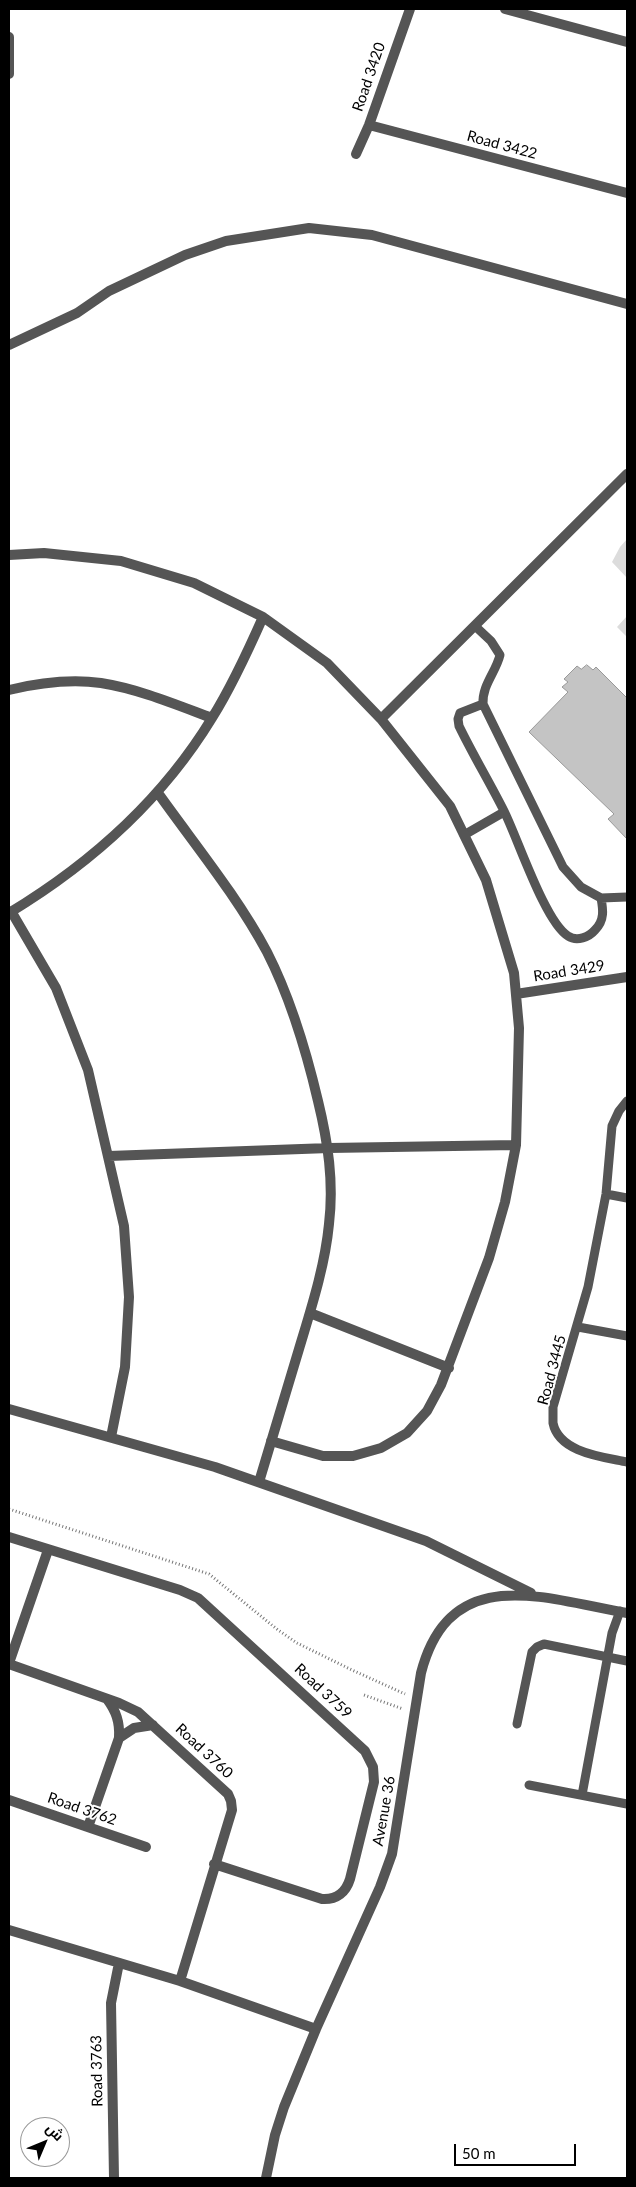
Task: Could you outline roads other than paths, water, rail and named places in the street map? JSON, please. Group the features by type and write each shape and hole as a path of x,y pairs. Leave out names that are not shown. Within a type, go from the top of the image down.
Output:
{"street":[{"name":"Road 3420","path":"356,154 369,125 410,9"},
{"path":"505,9 627,42"},
{"path":"9,38 9,74"},
{"name":"Road 3422","path":"369,125 627,193"},
{"path":"9,345 77,313 109,291 185,255 226,241 309,228 372,235 627,304"},
{"path":"381,719 627,474"},
{"path":"9,556 44,553 121,561 194,583 264,617 327,663 381,719 450,806 486,880 514,973 519,1028 516,1145 505,1202 489,1258 448,1368 427,1411 407,1433 381,1448 353,1456 323,1456 271,1441"},
{"path":"111,1437 125,1367 129,1296 124,1226 110,1156 88,1070 56,988 10,912 61,879 104,844 158,793 186,757 212,718 239,670 264,617"},
{"path":"9,690 40,683 101,683 160,699 212,718"},
{"path":"158,793 230,893 266,952 295,1014 329,1148 332,1190 329,1226 310,1313 259,1482"},
{"name":"Road 3429","path":"516,994 627,977"},
{"path":"110,1156 329,1148 516,1145"},
{"path":"310,1313 448,1368"},
{"path":"9,1409 215,1466 426,1541 538,1597"},
{"name":"Road 3759","path":"9,1536 48,1550 180,1590 198,1598 360,1745 370,1759 374,1774 372,1789 350,1879 344,1891 338,1895 322,1899 214,1864"},
{"path":"9,1664 48,1550"},
{"name":"Avenue 36","path":"266,2178 275,2136 284,2107 316,2029 380,1887 392,1854 425,1658 444,1624 464,1607 484,1599 517,1594 624,1612"},
{"name":"Road 3760","path":"9,1664 138,1712 228,1794 232,1801 232,1810 214,1864 180,1981"},
{"path":"88,1827 119,1738 120,1729 116,1713 106,1699"},
{"path":"119,1738 134,1728 153,1726"},
{"name":"Road 3762","path":"9,1800 146,1847"},
{"path":"9,1930 180,1981 316,2029"},
{"name":"Road 3763","path":"114,2178 110,2003 119,1963"}],"lane":[{"path":"475,626 494,645 500,655 498,664 484,689 483,704 563,867 581,887 601,898 627,897"},
{"path":"483,704 460,713 458,719 459,726 504,812 553,921 569,937 576,939 589,935 601,922 603,914 601,898"},
{"path":"464,835 504,812"},
{"name":"Road 3445","path":"627,1101 619,1111 612,1126 606,1194 588,1287 578,1327 553,1407 554,1424 559,1435 569,1444 584,1454 627,1462"},
{"path":"606,1194 627,1198"},
{"path":"578,1327 627,1336"},
{"path":"582,1796 612,1633 624,1612"},
{"path":"517,1724 532,1652 537,1646 544,1644 627,1661"},
{"path":"529,1785 627,1804"}]}
